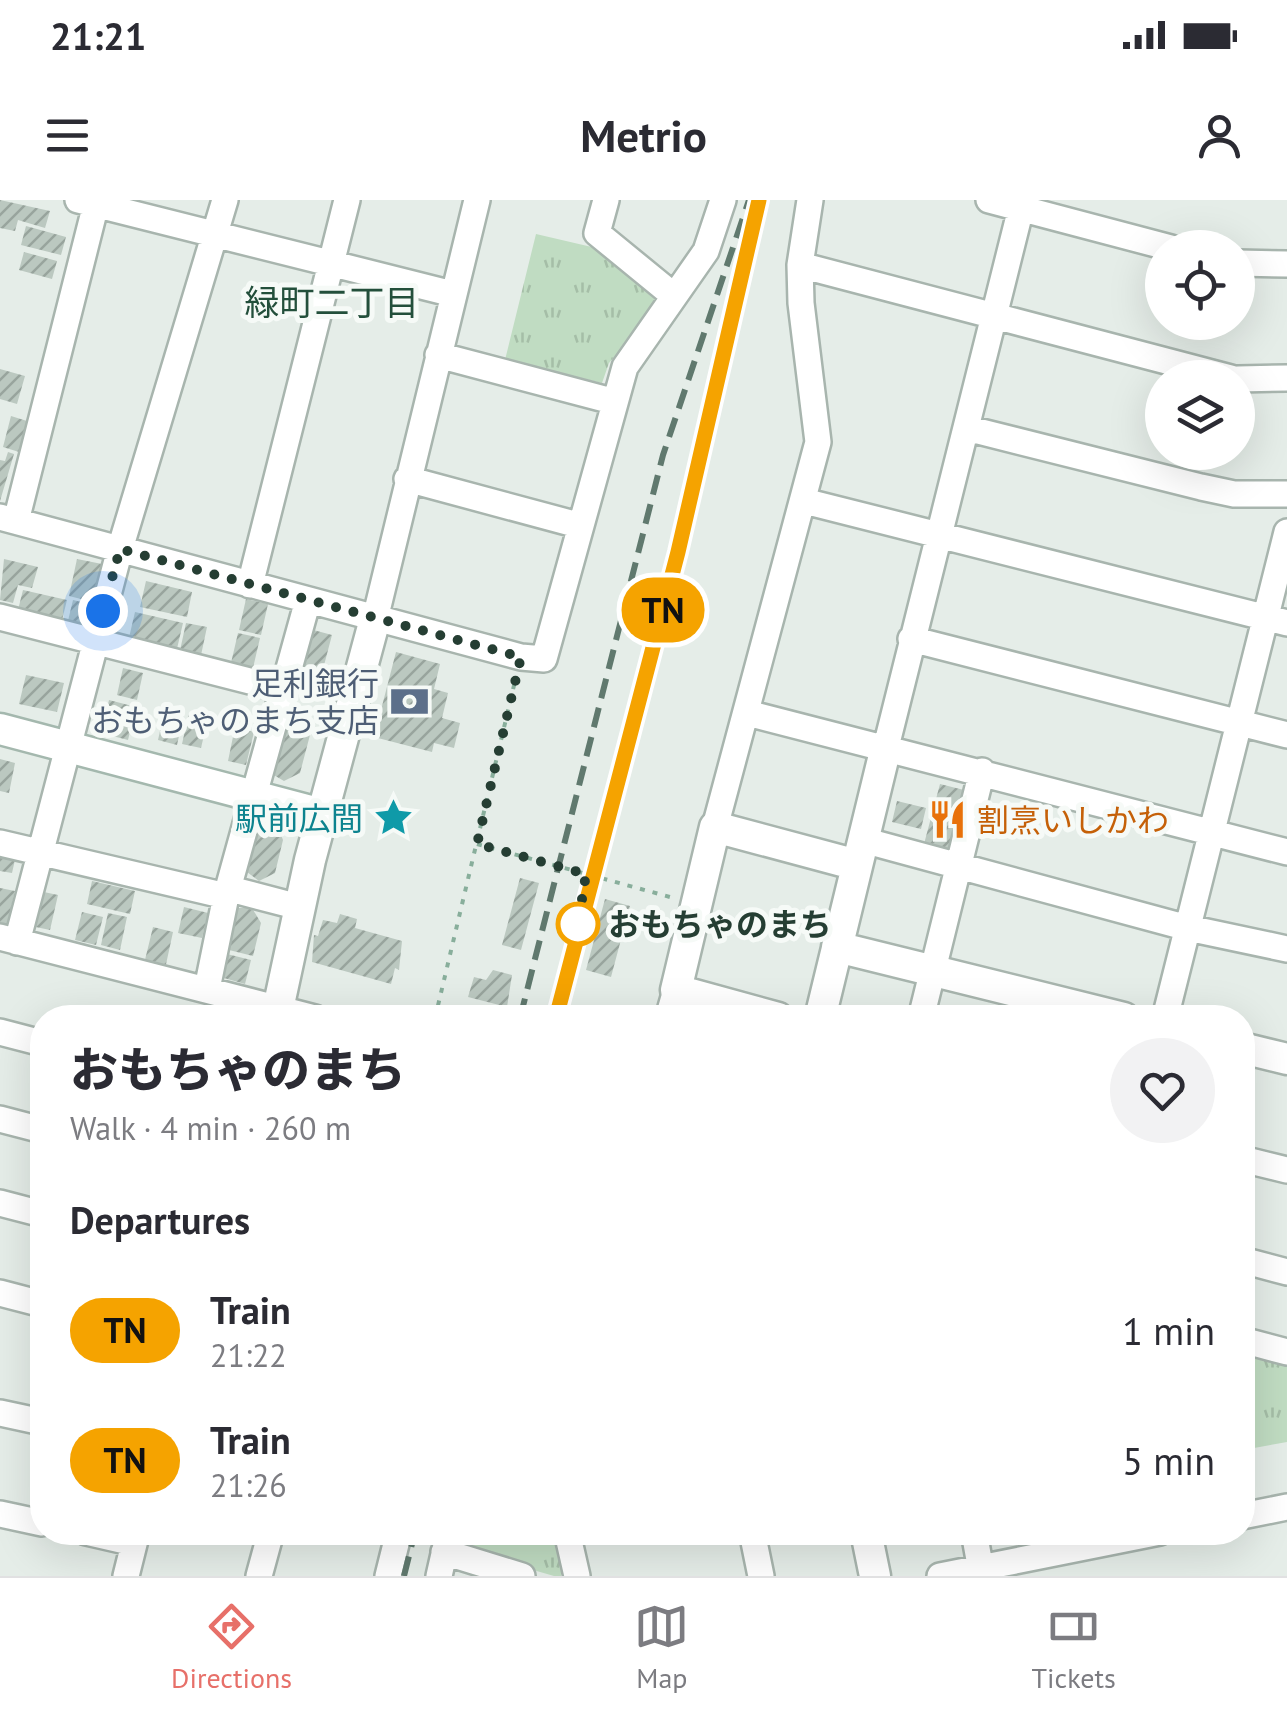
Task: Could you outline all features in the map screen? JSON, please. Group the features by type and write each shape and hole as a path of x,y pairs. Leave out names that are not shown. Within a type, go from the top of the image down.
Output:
{"street":[{"path":"225,200 120,549 40,853 8,940 207,989 254,1005"},
{"path":"250,584 346,200"},
{"path":"279,1005 299,907 375,619 477,200"},
{"path":"606,200 597,233 674,296"},
{"path":"454,294 90,202 8,519 375,619 521,657 544,659 624,366 706,251 723,200"},
{"path":"672,1004 715,827 804,501 819,420 801,303 800,264 810,200"},
{"path":"989,200 1022,204 1145,240"},
{"path":"823,1005 1022,204"},
{"path":"1255,263 1287,264"},
{"path":"800,264 1164,360"},
{"path":"438,355 612,401"},
{"path":"1255,378 1287,378"},
{"path":"966,428 1201,488 1234,494 1287,494"},
{"path":"408,479 578,525"},
{"path":"804,501 1276,621"},
{"path":"1168,1005 1239,723 1276,621 1287,532"},
{"path":"207,989 280,690 308,600"},
{"path":"0,617 280,690"},
{"path":"911,639 1287,735"},
{"path":"747,713 982,770 1287,852"},
{"path":"0,730 322,814"},
{"path":"924,1005 982,770"},
{"path":"715,827 958,866 1188,928 1287,949"},
{"path":"0,842 299,907"},
{"path":"838,947 1071,1005"},
{"path":"0,1032 30,1040"},
{"path":"1255,1051 1287,1059"},
{"path":"0,1118 30,1127"},
{"path":"1255,1162 1287,1170"},
{"path":"0,1202 30,1211"},
{"path":"1255,1263 1287,1272"},
{"path":"0,1293 30,1301"},
{"path":"1255,1343 1287,1352"},
{"path":"0,1413 30,1419"},
{"path":"1255,1513 1287,1507"},
{"path":"0,1514 30,1520"},
{"path":"126,1576 133,1545"},
{"path":"259,1576 267,1545"},
{"path":"388,1576 396,1545"},
{"path":"570,1545 576,1576"},
{"path":"754,1545 760,1576"},
{"path":"869,1545 875,1576"},
{"path":"976,1545 981,1571"},
{"path":"940,1576 981,1571 1083,1545"},
{"path":"444,1554 522,1576"}],"path":[{"path":"438,1005 521,657"},
{"path":"477,844 696,904"}],"green space":[{"path":"536,234 596,248 664,299 609,363 602,383 505,360"},
{"path":"1255,1354 1287,1364 1287,1442 1255,1448"},
{"path":"462,1545 561,1545 565,1565 561,1576 554,1576 464,1550"}],"building":[{"path":"0,200 50,211 45,228 18,220 15,231 0,228"},
{"path":"26,226 66,237 61,255 21,245"},
{"path":"24,252 57,261 52,279 19,270"},
{"path":"0,369 25,376 17,404 0,399"},
{"path":"11,416 27,421 19,452 3,447"},
{"path":"8,452 14,454 0,501 0,460 5,461"},
{"path":"4,559 38,567 32,588 18,585 13,603 0,600"},
{"path":"77,559 102,564 93,602 69,596"},
{"path":"146,581 192,592 187,617 140,607"},
{"path":"23,590 67,600 60,628 16,618"},
{"path":"246,599 268,604 261,635 239,630"},
{"path":"73,600 94,605 87,634 66,629"},
{"path":"135,612 183,623 176,653 128,642"},
{"path":"186,623 207,627 200,660 179,655"},
{"path":"306,628 332,635 318,688 307,685 306,691 290,686"},
{"path":"238,633 260,638 253,668 231,663"},
{"path":"396,652 440,664 434,689 448,693 442,718 460,723 454,748 434,743 432,752 374,737"},
{"path":"123,668 143,673 137,700 117,695"},
{"path":"26,675 64,683 57,712 19,704"},
{"path":"109,700 136,707 128,740 101,733"},
{"path":"165,709 184,713 177,745 158,740"},
{"path":"189,713 208,718 201,748 182,744"},
{"path":"287,720 301,720 310,735 300,773 284,781 272,774"},
{"path":"235,727 254,732 246,765 228,761"},
{"path":"0,759 15,763 9,793 0,791"},
{"path":"940,784 968,791 953,851 924,844"},
{"path":"897,801 926,808 921,829 892,822"},
{"path":"267,824 279,830 283,840 275,873 259,881 243,869 254,830"},
{"path":"0,847 17,851 12,873 0,871"},
{"path":"520,878 539,883 521,950 502,945"},
{"path":"92,881 135,891 130,914 87,904"},
{"path":"0,888 15,891 7,924 0,923"},
{"path":"39,891 58,895 50,930 31,926"},
{"path":"605,899 630,906 611,977 586,970"},
{"path":"184,907 208,913 202,938 178,933"},
{"path":"252,908 261,923 253,956 221,948 232,912"},
{"path":"82,912 103,917 96,945 75,940"},
{"path":"108,913 127,917 120,950 101,945"},
{"path":"340,914 357,919 355,928 402,941 399,970 395,968 391,984 312,962 314,935 318,936 323,920 337,923"},
{"path":"153,927 173,932 165,969 144,964"},
{"path":"223,953 251,960 245,984 217,976"},
{"path":"493,970 512,975 507,1005 468,997 474,977 486,980"}],"railway":[{"path":"523,1005 663,455 749,200"},
{"path":"559,1005 678,552 753,224"},
{"path":"404,1576 412,1545"}],"train":[{"name":"TN","path":"559,1005 678,552 759,200"}],"place":[{"name":"足利銀行 おもちゃのまち支店","path":"409,701"},
{"name":"駅前広間","path":"393,818"},
{"name":"割烹いしかわ","path":"947,820"},
{"name":"おもちゃのまち","path":"578,924"}],"district":[{"name":"緑町二丁目","path":"332,302"}],"route":[{"path":"103,611 120,549 521,657 477,844 586,874 578,924"}]}
